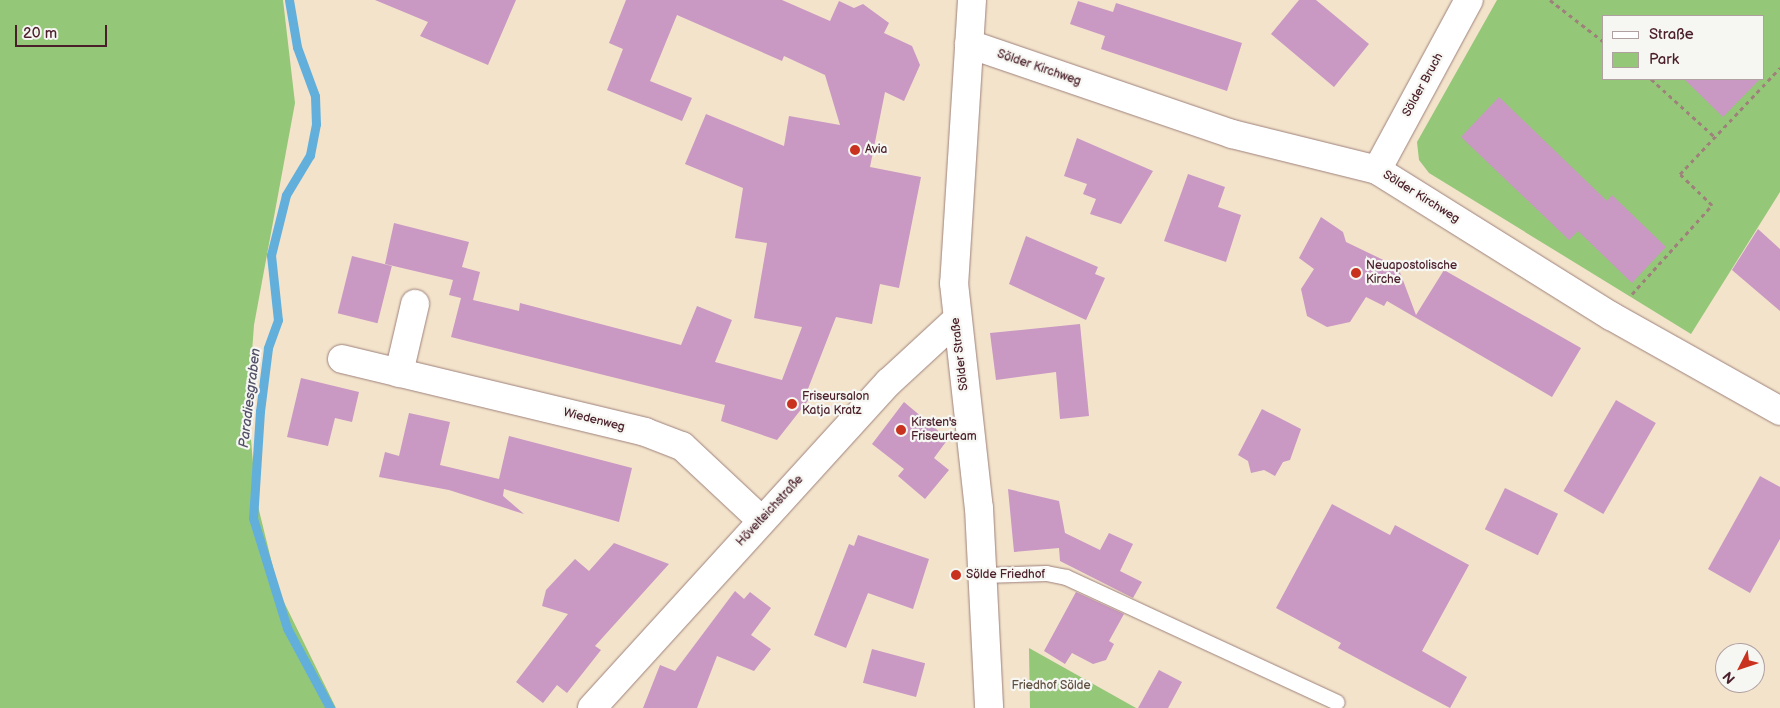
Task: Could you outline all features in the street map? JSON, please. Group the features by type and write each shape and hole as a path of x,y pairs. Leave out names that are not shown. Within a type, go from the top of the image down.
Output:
{"street":[{"name":"Sölder Straße","path":"972,0 955,239 955,320 983,575 989,708"},
{"name":"Sölder Bruch","path":"1377,170 1469,0"},
{"name":"Sölder Kirchweg","path":"969,44 1232,134 1377,170 1611,316 1780,411"},
{"path":"399,373 416,304"},
{"name":"Hövelteichstraße","path":"592,708 761,520 889,382 955,320"},
{"name":"Wiedenweg","path":"342,359 645,432 682,446 761,520"}],"lane":[{"path":"983,575 1046,572 1066,577 1337,702"}],"path":[{"path":"1550,0 1602,40"},
{"path":"1611,316 1712,205 1680,174 1780,68"},
{"path":"1652,80 1715,137"}],"green space":[{"path":"0,0 283,0 295,103 254,325 248,405 256,498 279,592 336,708 0,708"},
{"path":"1497,0 1780,0 1780,192 1691,334 1429,173 1419,160 1417,142"},
{"name":"Friedhof Sölde","path":"1029,648 1136,708 1030,708"}],"building":[{"path":"375,0 516,0 488,65 420,36 428,22"},
{"path":"626,0 782,0 830,21 839,1 854,8 863,4 889,23 884,33 912,46 920,65 904,101 885,92 870,167 921,177 899,288 880,284 872,324 836,317 806,394 810,398 777,440 721,421 725,405 451,337 461,298 449,295 453,280 385,264 394,223 469,242 462,267 480,272 473,300 519,311 520,303 681,345 697,306 732,320 715,362 782,380 802,327 754,318 767,243 735,238 743,188 685,164 706,114 784,146 789,116 840,125 825,75 784,56 782,61 677,15 650,81 692,98 682,121 607,90 623,49 609,43"},
{"path":"1299,0 1316,0 1369,44 1334,87 1271,34"},
{"path":"1078,1 1113,12 1116,3 1242,43 1227,91 1101,49 1105,36 1070,24"},
{"path":"1685,80 1759,80 1723,117"},
{"path":"1499,97 1607,201 1612,195 1666,247 1632,283 1578,231 1569,240 1461,137"},
{"path":"1077,138 1153,171 1121,224 1090,214 1096,199 1083,194 1087,184 1064,176"},
{"path":"1188,174 1225,187 1218,207 1241,215 1226,262 1164,241"},
{"path":"1321,217 1343,232 1346,242 1398,267 1416,315 1444,270 1581,348 1552,397 1387,301 1384,306 1366,297 1350,322 1327,327 1307,316 1301,289 1314,269 1299,258"},
{"path":"1758,229 1780,249 1780,311 1732,270"},
{"path":"1026,236 1098,267 1095,274 1105,278 1086,320 1009,284"},
{"path":"352,256 392,266 378,323 338,313"},
{"path":"1080,324 1089,416 1060,419 1056,372 996,380 990,333"},
{"path":"301,378 359,392 352,422 335,418 328,446 287,437"},
{"path":"1616,400 1656,423 1603,514 1564,491"},
{"path":"904,402 948,439 934,458 949,470 925,499 898,476 904,469 872,444"},
{"path":"1262,409 1301,429 1290,460 1283,462 1275,476 1264,470 1251,473 1248,461 1238,455"},
{"path":"409,413 450,422 440,465 499,479 509,436 632,468 619,522 504,489 503,496 524,514 449,490 379,477 385,452 399,456"},
{"path":"1760,476 1780,487 1780,539 1750,593 1708,569"},
{"path":"1505,488 1558,514 1538,555 1485,529"},
{"path":"1008,489 1059,501 1065,533 1100,550 1109,533 1133,544 1120,571 1142,582 1133,598 1060,561 1059,548 1014,552"},
{"path":"1332,504 1390,535 1395,525 1469,565 1422,651 1467,677 1450,708 1338,648 1341,643 1276,608"},
{"path":"858,535 929,559 913,609 868,593 846,648 814,635 849,544 854,546"},
{"path":"614,543 669,564 595,646 601,650 567,693 557,685 543,703 516,682 568,614 542,606 546,590 575,559 589,571"},
{"path":"735,591 744,599 750,592 771,608 751,635 771,649 754,671 717,656 697,708 643,708 660,665 675,671"},
{"path":"1076,592 1124,614 1109,641 1114,644 1106,660 1093,664 1072,653 1065,664 1044,651"},
{"path":"872,649 925,663 916,697 863,683"},
{"path":"1159,670 1182,682 1168,708 1138,708"}],"waterway":[{"name":"Paradiesgraben","path":"289,0 297,47 315,96 316,124 310,155 286,195 271,255 278,320 268,348 260,411 253,518 287,628 330,708"}],"place":[{"name":"Avia","path":"855,150"},
{"name":"Neuapostolische Kirche","path":"1356,273"},
{"name":"Friseursalon Katja Kratz","path":"792,404"},
{"name":"Kirsten's Friseurteam","path":"901,430"},
{"name":"Sölde Friedhof","path":"956,575"}]}
